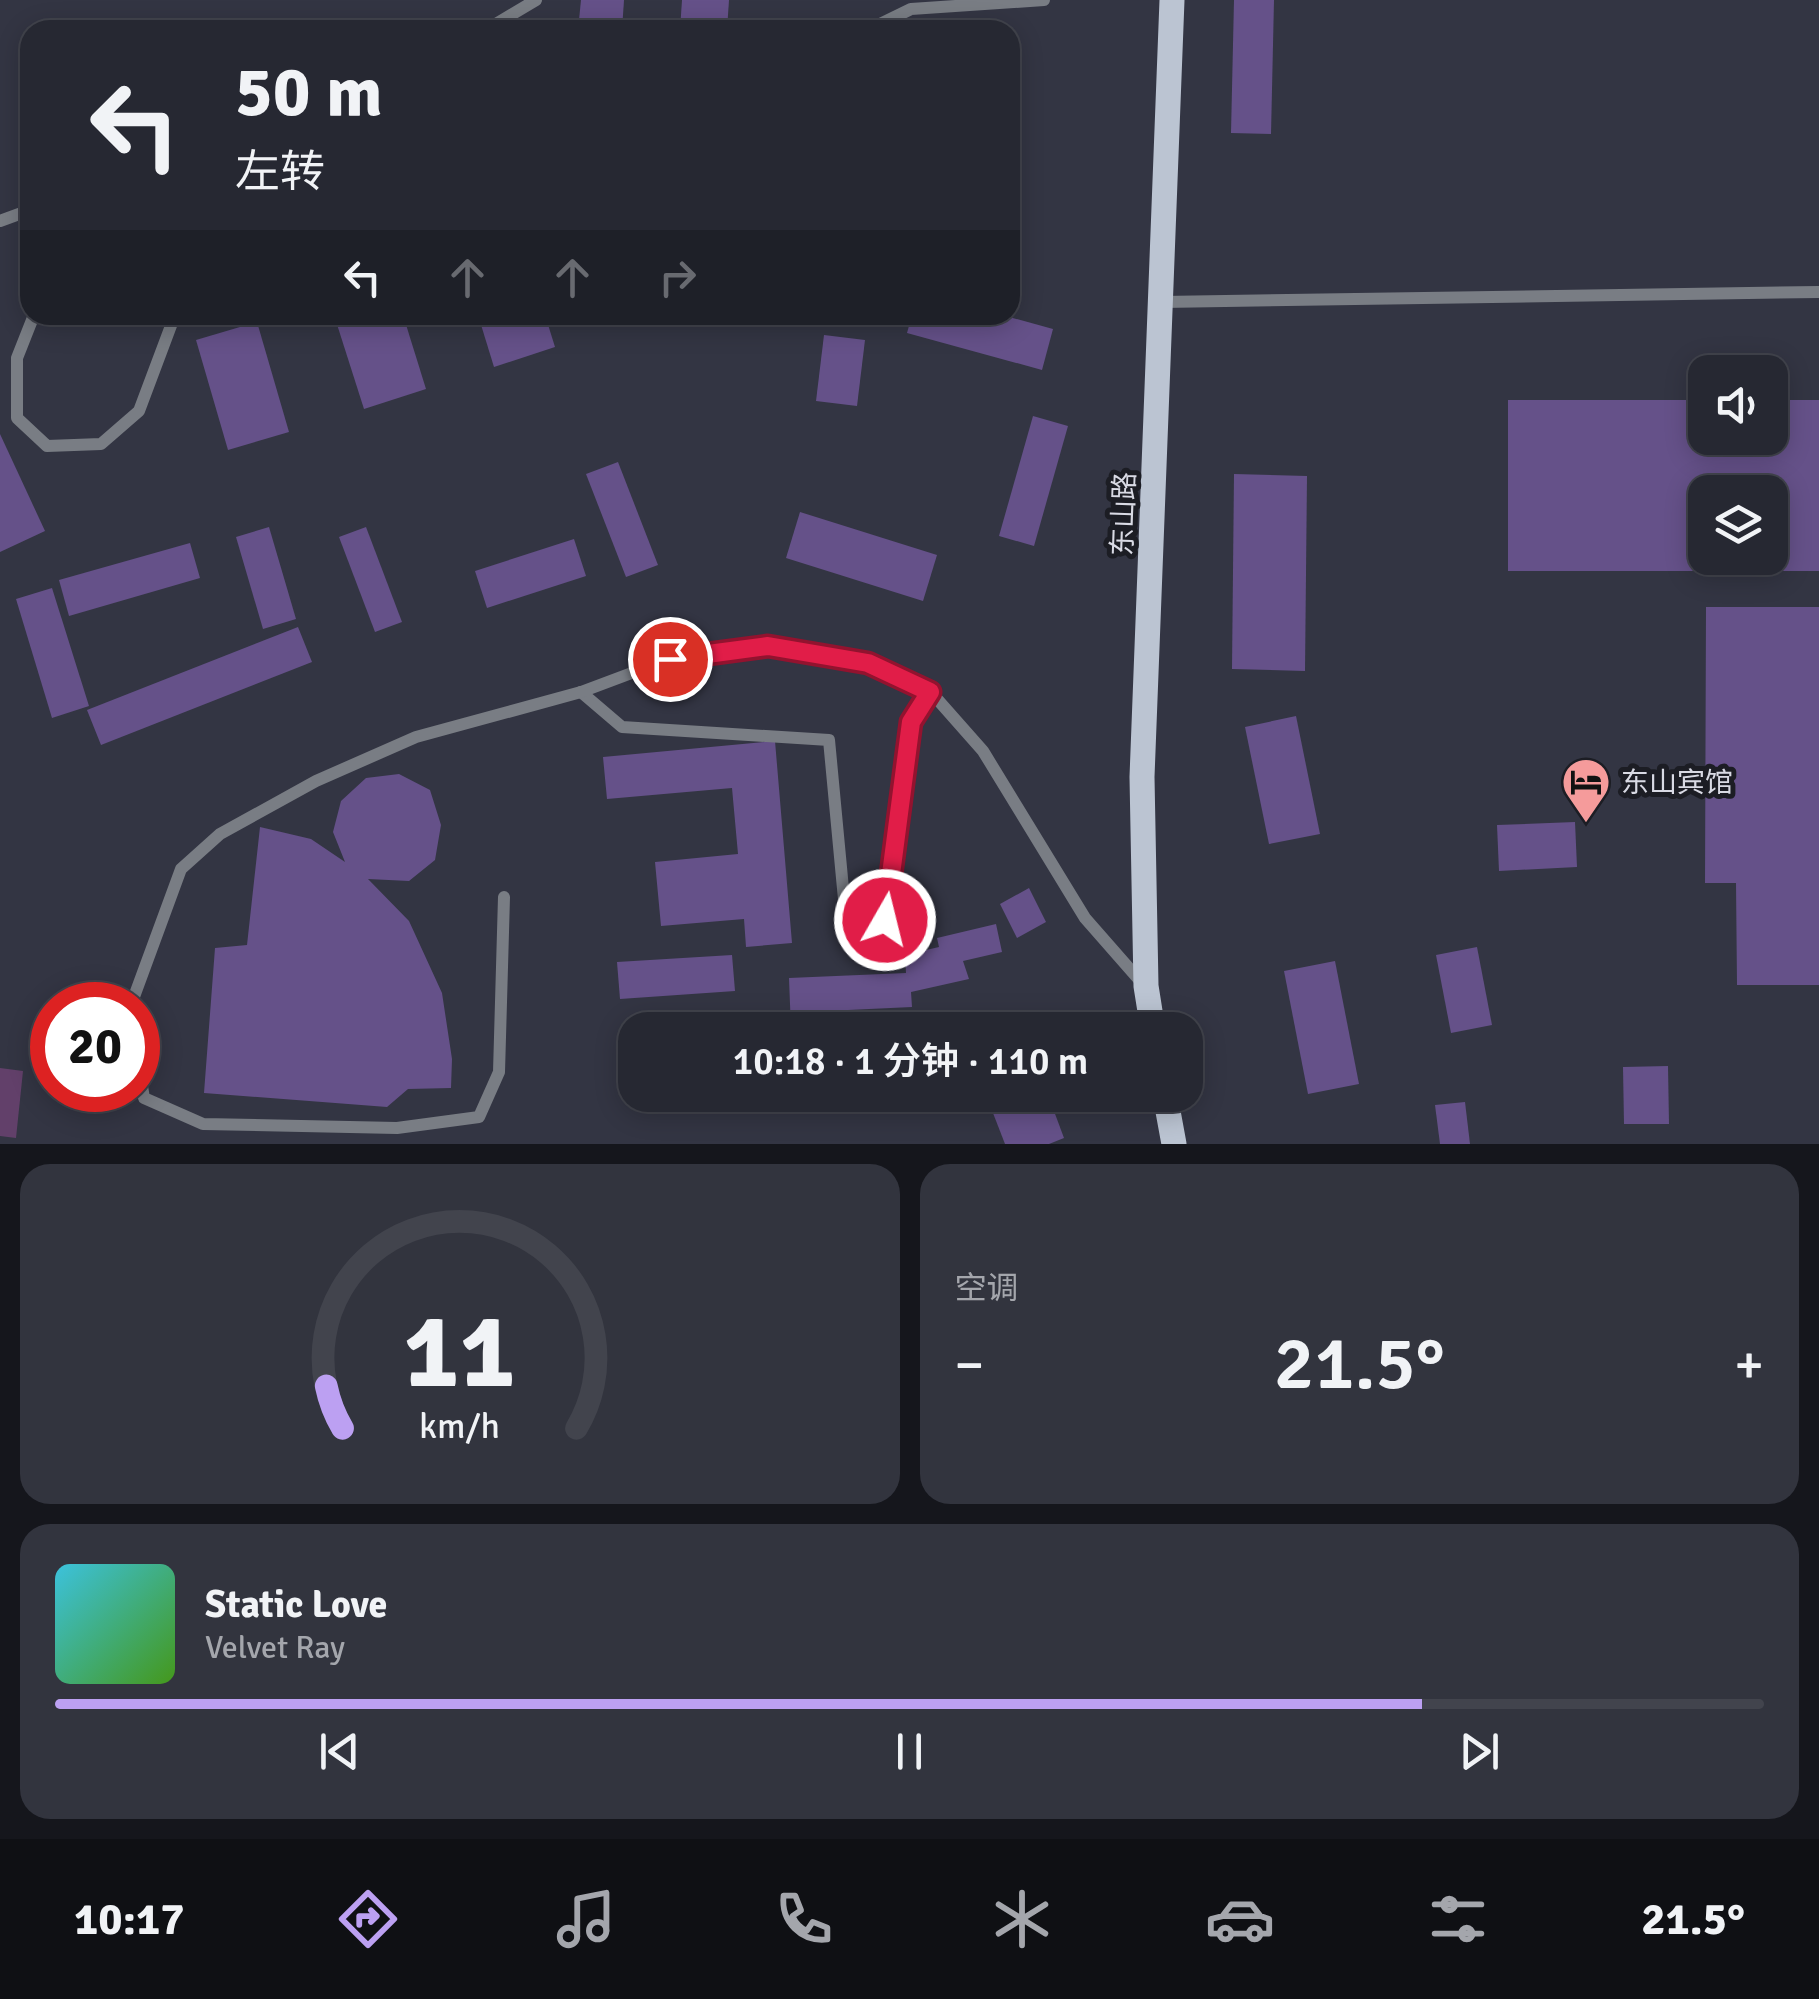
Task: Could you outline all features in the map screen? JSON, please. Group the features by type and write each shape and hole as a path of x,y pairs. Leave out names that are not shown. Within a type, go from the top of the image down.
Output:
{"main road":[{"name":"东山路","path":"1151,1012 1146,986 1142,777 1172,0"},
{"path":"1168,1112 1174,1144"}],"lane":[{"path":"503,20 536,0"},
{"path":"888,20 910,9 1044,0"},
{"path":"1162,302 1819,292"},
{"path":"30,325 16,358 18,418 48,446 100,444 139,411 170,325"},
{"path":"139,982 181,869 220,834 316,781 416,737 581,692 670,659 768,646 868,663 930,692 983,751 1085,918 1146,986"},
{"path":"581,692 622,726 829,740 848,930 885,920 911,722 930,692"},
{"path":"160,1105 203,1124 397,1128 479,1118 499,1072 504,897"}],"shaded area":[{"path":"0,1068 23,1071 16,1138 0,1136"}],"building":[{"path":"581,0 624,0 623,20 579,20"},
{"path":"682,0 729,0 728,20 681,20"},
{"path":"1234,0 1274,0 1271,134 1231,133"},
{"path":"1020,320 1053,329 1042,370 907,333 909,325 1020,325"},
{"path":"258,325 289,432 228,450 196,340"},
{"path":"337,325 406,325 426,389 364,409"},
{"path":"481,325 548,325 555,347 494,367"},
{"path":"824,335 865,340 857,406 816,401"},
{"path":"1508,400 1688,400 1688,455 1788,455 1788,400 1819,400 1819,571 1788,571 1788,475 1688,475 1688,571 1508,571"},
{"path":"1033,416 1068,426 1034,546 999,536"},
{"path":"0,434 45,531 0,552"},
{"path":"618,462 658,565 626,577 586,474"},
{"path":"1234,474 1307,476 1305,671 1232,669"},
{"path":"800,512 937,555 923,601 786,558"},
{"path":"269,527 296,619 263,629 236,537"},
{"path":"366,527 402,622 375,632 339,537"},
{"path":"574,539 586,576 487,608 475,571"},
{"path":"190,543 200,578 69,616 59,580"},
{"path":"52,588 89,706 52,718 16,599"},
{"path":"1706,607 1819,607 1819,985 1737,985 1736,883 1705,883"},
{"path":"298,627 312,662 101,745 87,710"},
{"path":"1296,716 1320,834 1269,844 1245,727"},
{"path":"775,741 792,943 746,947 744,919 661,926 655,862 738,854 732,788 607,799 603,757"},
{"path":"399,774 430,790 441,825 435,860 409,881 368,879 409,921 442,993 452,1059 451,1088 408,1089 387,1107 204,1093 215,948 247,945 260,827 311,839 345,862 333,832 341,801 366,778"},
{"path":"1575,822 1577,867 1499,871 1497,825"},
{"path":"1029,888 1046,922 1017,938 1000,904"},
{"path":"996,924 1002,952 963,961 969,979 911,992 912,1007 790,1012 789,978 906,973 905,955 939,947 937,938"},
{"path":"1477,947 1492,1025 1451,1033 1436,955"},
{"path":"732,955 735,991 620,999 617,962"},
{"path":"1335,961 1359,1084 1308,1094 1284,971"},
{"path":"1668,1066 1669,1124 1624,1124 1623,1067"},
{"path":"1465,1102 1470,1144 1440,1144 1435,1105"},
{"path":"993,1112 1054,1112 1064,1138 1049,1144 1005,1144"}],"place":[{"name":"东山宾馆","path":"1586,824"}],"route":[{"path":"670,659 768,646 868,663 930,692 911,722 885,920"}]}
